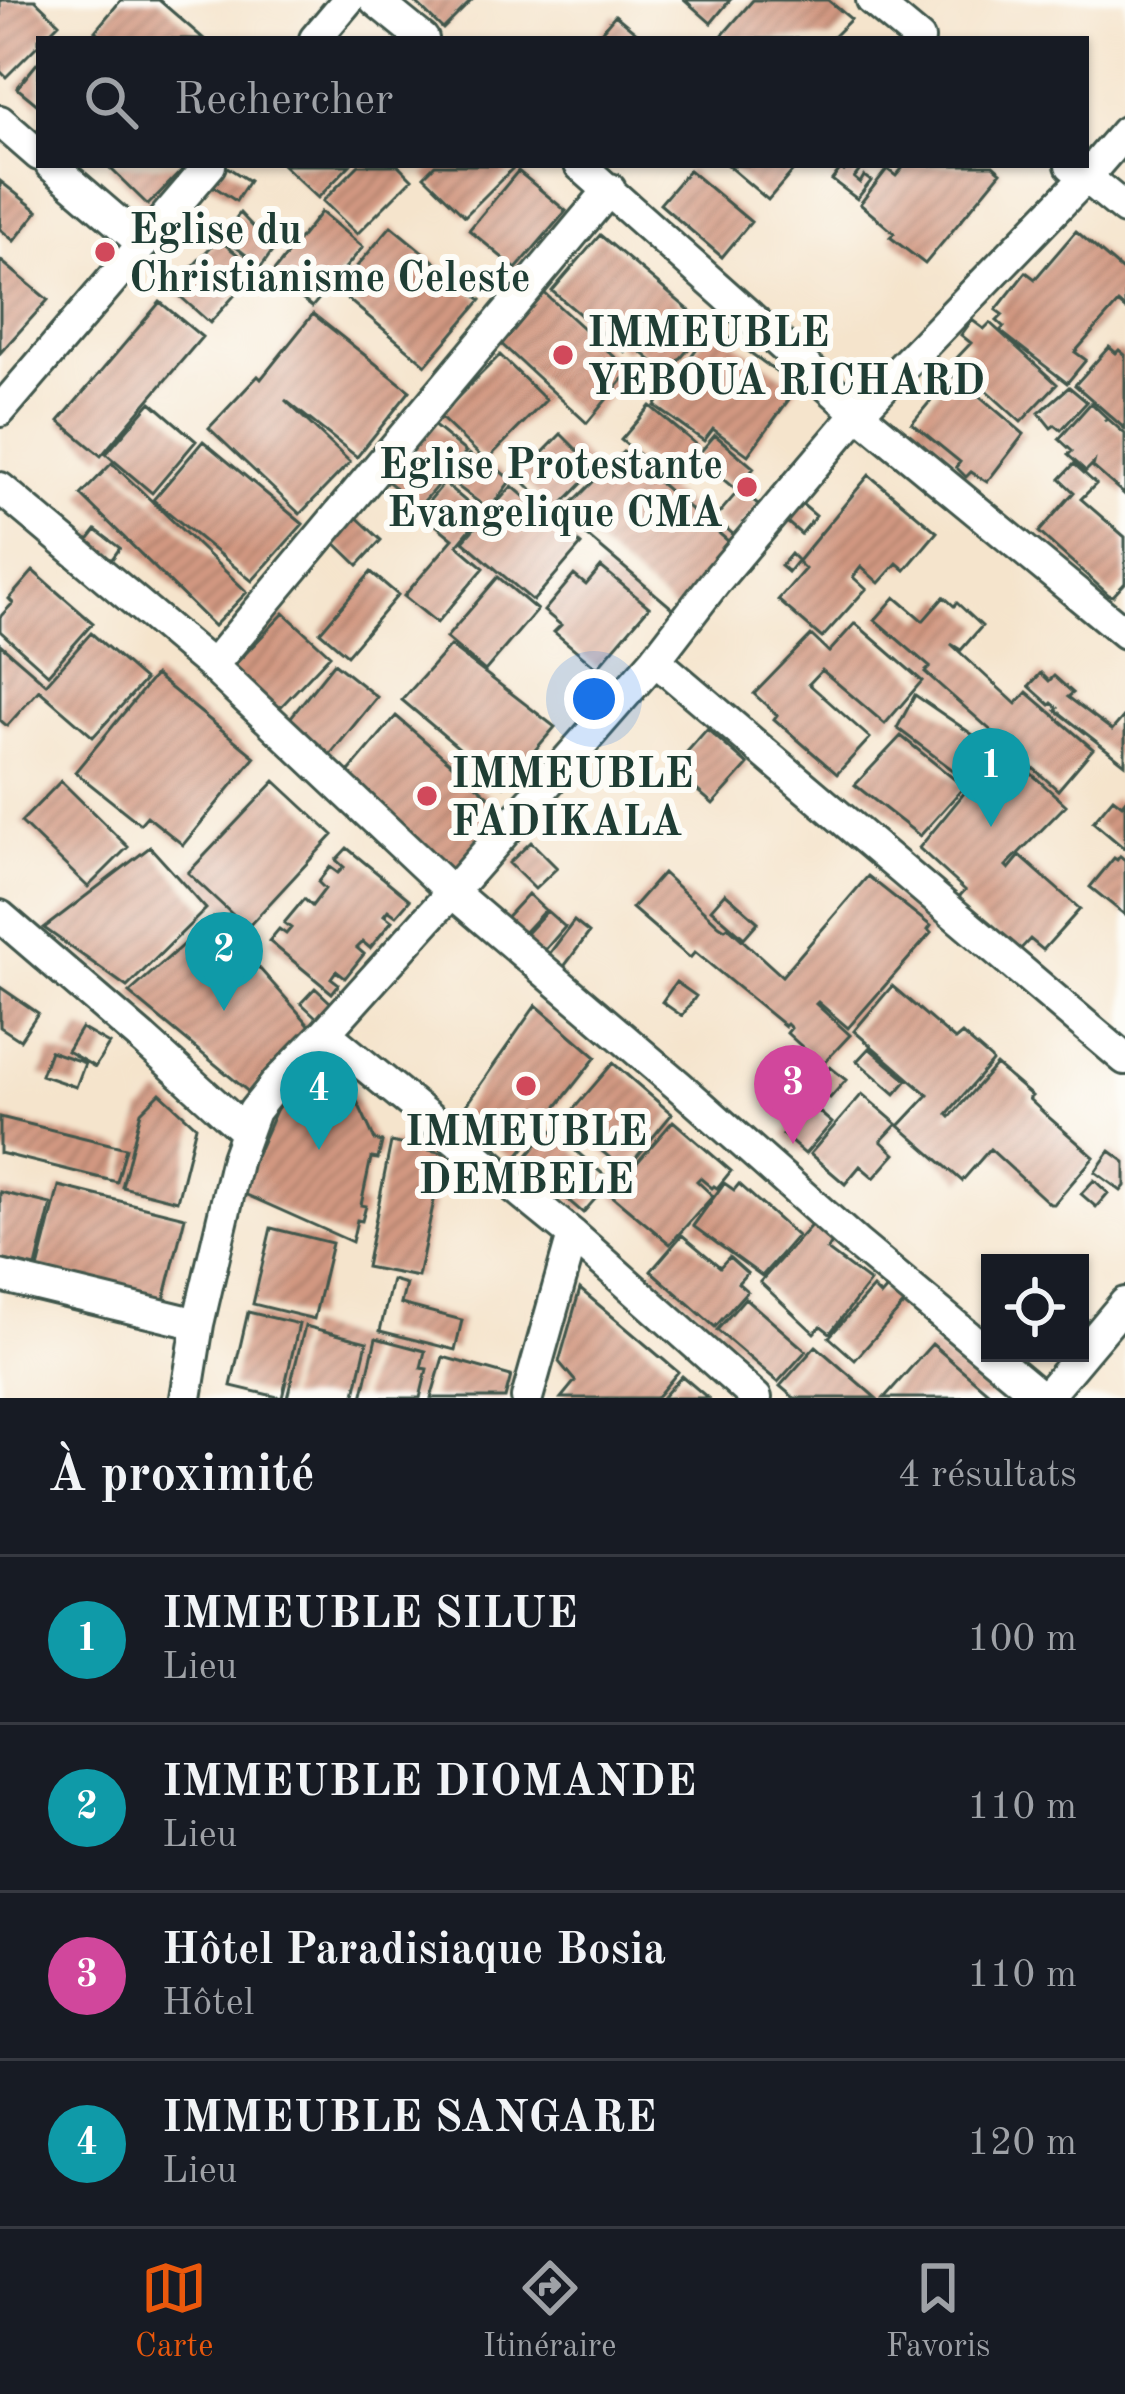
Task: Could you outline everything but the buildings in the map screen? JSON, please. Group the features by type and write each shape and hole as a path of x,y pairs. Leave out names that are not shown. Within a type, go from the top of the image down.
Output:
{"street":[{"path":"318,36 348,0"},
{"path":"375,0 419,36"},
{"path":"872,0 916,36"},
{"path":"0,121 36,152"},
{"path":"1089,163 1125,132"},
{"path":"54,168 143,244"},
{"path":"0,411 207,168"},
{"path":"584,168 858,412 1125,633"},
{"path":"186,1398 198,1324 245,1131 278,1081 655,660 858,412 1079,171 1125,209"},
{"path":"212,666 610,189"},
{"path":"0,488 212,666 452,892 856,1243 1043,1398 1125,1303"},
{"path":"655,660 1125,1060"},
{"path":"0,916 245,1131"},
{"path":"325,1033 573,1235 756,1398"},
{"path":"527,1398 573,1235"},
{"path":"0,1276 198,1324"}],"place":[{"name":"Eglise du Christianisme Celeste","path":"105,252"},
{"name":"IMMEUBLE YEBOUA RICHARD","path":"563,355"},
{"name":"Eglise Protestante Evangelique CMA","path":"747,487"},
{"name":"IMMEUBLE FADIKALA","path":"427,796"},
{"name":"IMMEUBLE SILUE","path":"991,827"},
{"name":"IMMEUBLE DIOMANDE","path":"224,1011"},
{"name":"IMMEUBLE DEMBELE","path":"526,1086"},
{"name":"Hôtel Paradisiaque Bosia","path":"793,1144"},
{"name":"IMMEUBLE SANGARE","path":"319,1150"}]}
